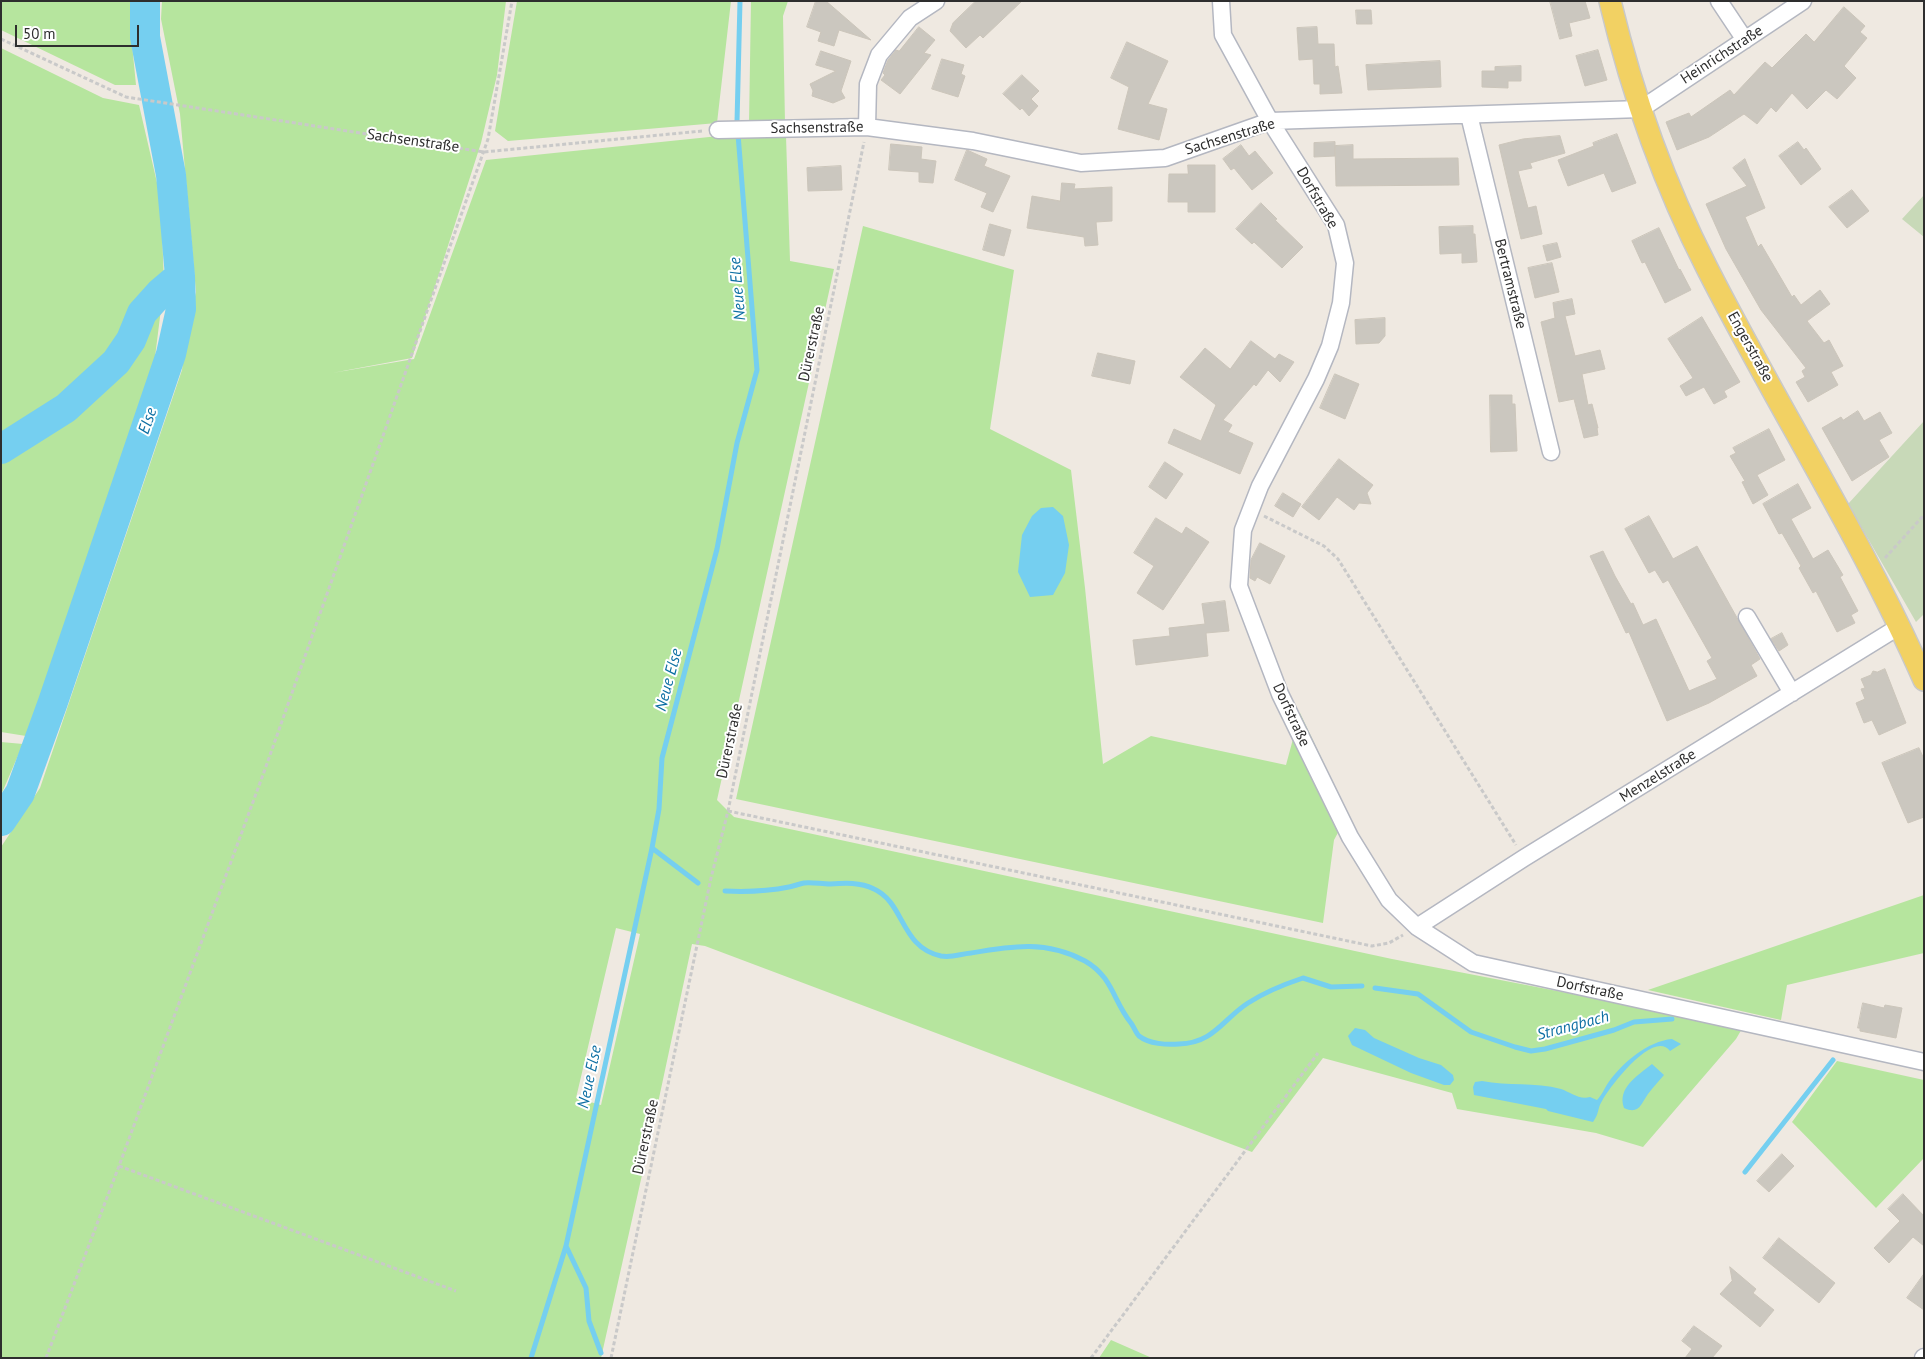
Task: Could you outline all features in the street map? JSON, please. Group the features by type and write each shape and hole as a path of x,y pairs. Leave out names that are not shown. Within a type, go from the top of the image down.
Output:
{"main road":[{"name":"Engerstraße","path":"1610,1 1640,109 1666,179 1706,267 1873,571 1924,680"}],"street":[{"path":"867,127 868,84 879,55 910,18 936,1"},
{"name":"Dorfstraße","path":"1221,1 1223,35 1270,121 1336,225 1345,264 1341,303 1330,346 1316,379 1260,486 1243,530 1240,586 1280,694 1350,837 1389,900 1417,927 1473,963 1924,1062"},
{"path":"1719,1 1745,40"},
{"name":"Heinrichstraße","path":"1640,109 1803,1"},
{"name":"Sachsenstraße","path":"718,130 867,127 973,141 1081,163 1165,158 1270,121 1640,109"},
{"name":"Bertramstraße","path":"1469,115 1551,452"},
{"path":"1747,617 1792,693"},
{"name":"Menzelstraße","path":"1417,927 1524,858 1900,626"}],"path":[{"path":"46,1358 268,763 484,152 488,139 512,1"},
{"name":"Sachsenstraße","path":"1,39 126,98 484,152 718,130"},
{"name":"Dürerstraße","path":"611,1358 711,878 728,811 867,127"},
{"path":"1250,509 1324,546 1338,559 1524,858"},
{"path":"1873,571 1924,515"},
{"path":"728,811 1372,946 1389,943 1417,927"},
{"path":"1091,1358 1318,1053"},
{"path":"119,1166 456,1291"}],"green space":[{"path":"1,1 132,1 131,34 136,85 115,85 1,30"},
{"path":"162,1 506,1 497,75 481,143 412,358 332,373 414,359 486,160 719,136 786,136 790,261 834,269 717,800 734,817 1392,959 1743,1027 1736,1039 1643,1147 1596,1133 1457,1109 1452,1093 1323,1058 1252,1152 705,946 692,944 601,1358 1,1358 1,847 40,788 182,370 186,334 196,292 180,114 161,19","holes":["616,928 640,934 601,1105 576,1098"]},
{"path":"517,1 731,1 717,123 508,141 495,131"},
{"path":"751,1 788,1 783,16 785,123 749,124"},
{"path":"1,48 103,98 139,105 161,200 164,285 155,357 26,736 1,732"},
{"path":"1924,195 1924,237 1902,219"},
{"path":"863,226 1014,270 990,429 1071,470 1103,764 1151,736 1286,765 1300,713 1348,814 1334,840 1323,923 736,799"},
{"path":"1924,421 1924,614 1916,622 1848,504"},
{"path":"1,742 23,744 1,795"},
{"path":"1924,895 1924,953 1787,985 1781,1020 1648,990"},
{"path":"1837,1061 1924,1080 1924,1158 1876,1208 1792,1122"},
{"path":"1111,1340 1152,1358 1099,1358"}],"water":[{"path":"1053,507 1063,516 1069,545 1065,573 1053,595 1030,597 1018,572 1022,535 1032,516 1041,508"},
{"path":"1355,1028 1365,1030 1374,1038 1419,1058 1441,1065 1453,1075 1454,1080 1450,1085 1444,1085 1411,1073 1352,1045 1348,1036"},
{"path":"1672,1039 1681,1044 1670,1051 1663,1046 1654,1047 1633,1062 1602,1101 1593,1122 1546,1109 1474,1095 1473,1087 1475,1082 1482,1081 1551,1087 1561,1089 1578,1097 1590,1097 1597,1100 1614,1075 1636,1054 1654,1044"},
{"path":"1652,1064 1664,1075 1639,1107 1633,1110 1624,1108 1623,1094 1626,1088"}],"building":[{"path":"816,1 826,1 871,40 839,30 834,46 818,41 821,32 807,27"},
{"path":"976,1 1022,1 983,38 980,35 966,48 950,31 953,23"},
{"path":"1550,1 1585,1 1590,18 1569,23 1572,36 1560,39"},
{"path":"1844,7 1865,26 1860,32 1867,38 1844,66 1856,78 1837,99 1826,90 1807,109 1792,93 1776,112 1771,107 1757,124 1744,114 1709,137 1677,150 1666,122 1689,113 1691,117 1730,90 1734,95 1765,62 1772,68 1806,34 1814,42"},
{"path":"1356,10 1371,10 1372,24 1357,24"},
{"path":"919,27 935,40 924,53 931,55 900,94 881,80 885,75 883,73 888,60 896,50 899,51"},
{"path":"1317,27 1318,44 1334,44 1335,67 1338,66 1342,93 1320,94 1320,84 1314,84 1313,59 1299,60 1297,28"},
{"path":"1127,42 1168,61 1148,104 1167,109 1159,140 1118,129 1129,87 1111,78"},
{"path":"1598,50 1607,80 1585,86 1576,56"},
{"path":"821,51 851,61 841,91 845,98 833,103 812,96 813,91 810,84 836,71 816,65"},
{"path":"942,59 964,65 961,74 965,76 958,97 932,89"},
{"path":"1440,61 1441,87 1368,90 1366,65"},
{"path":"1521,66 1521,81 1508,81 1508,88 1482,87 1482,71 1495,71 1495,67"},
{"path":"1022,75 1039,91 1031,99 1038,106 1029,116 1022,108 1020,110 1003,94"},
{"path":"1617,134 1636,183 1612,192 1604,173 1568,186 1558,160 1594,146 1593,143"},
{"path":"1560,136 1565,153 1530,163 1532,168 1518,171 1528,208 1536,206 1542,234 1521,239 1499,145 1523,139"},
{"path":"1335,142 1335,156 1314,157 1314,143"},
{"path":"1798,142 1804,150 1806,148 1821,169 1801,185 1779,156"},
{"path":"891,144 922,147 921,159 936,161 933,183 919,182 919,172 889,170"},
{"path":"1241,145 1249,156 1255,151 1273,173 1252,190 1234,168 1231,170 1223,159"},
{"path":"1353,145 1353,159 1458,158 1459,185 1336,186 1335,146"},
{"path":"967,150 987,159 984,166 1010,176 993,212 981,207 987,193 955,180"},
{"path":"1745,159 1765,208 1745,217 1758,247 1761,244 1792,297 1794,295 1801,305 1820,290 1830,304 1807,321 1824,343 1829,340 1843,366 1831,372 1838,385 1808,402 1796,382 1805,377 1802,371 1806,368 1761,310 1726,249 1706,204 1747,186 1733,168"},
{"path":"1188,165 1215,165 1215,212 1188,212 1188,202 1168,202 1169,174 1188,174"},
{"path":"841,166 842,190 808,191 807,168"},
{"path":"1062,183 1075,184 1074,189 1112,187 1112,221 1096,222 1098,245 1085,246 1084,237 1027,228 1032,196 1060,201"},
{"path":"1852,190 1869,211 1847,228 1829,207"},
{"path":"1261,203 1277,219 1275,220 1303,247 1282,268 1254,242 1252,244 1236,229"},
{"path":"990,224 1011,230 1004,256 983,250"},
{"path":"1473,226 1477,262 1462,263 1462,253 1440,254 1439,227"},
{"path":"1659,228 1691,290 1665,303 1645,262 1642,263 1632,241"},
{"path":"1557,243 1561,257 1547,261 1543,246"},
{"path":"1552,263 1559,292 1535,298 1528,268"},
{"path":"1572,299 1575,314 1565,316 1575,356 1600,350 1605,369 1582,374 1588,405 1592,404 1598,428 1598,435 1584,438 1574,399 1559,402 1541,322 1555,318 1553,303"},
{"path":"1702,317 1740,382 1724,391 1727,397 1714,404 1704,387 1686,396 1680,386 1693,378 1668,339"},
{"path":"1385,318 1385,336 1379,343 1356,344 1355,320"},
{"path":"1251,341 1275,359 1279,354 1294,362 1280,382 1268,370 1256,386 1254,384 1223,420 1232,425 1228,432 1253,443 1240,474 1168,443 1174,429 1201,441 1216,405 1180,377 1205,348 1230,369"},
{"path":"1098,353 1135,361 1130,384 1092,376"},
{"path":"1335,374 1359,384 1345,419 1320,408"},
{"path":"1490,395 1512,395 1512,404 1515,404 1517,451 1491,452"},
{"path":"1858,411 1864,421 1880,412 1892,433 1879,440 1889,457 1852,481 1822,428 1841,417 1843,420"},
{"path":"1769,429 1785,460 1757,475 1768,495 1753,504 1742,482 1745,481 1730,456 1736,453 1733,448"},
{"path":"1339,459 1373,485 1367,493 1371,504 1359,503 1354,510 1337,497 1319,520 1302,507"},
{"path":"1165,462 1183,474 1166,499 1149,487"},
{"path":"1798,484 1811,508 1791,519 1813,559 1828,550 1843,575 1840,577 1858,611 1851,615 1855,623 1837,632 1816,591 1813,593 1799,568 1801,566 1782,533 1779,534 1763,504"},
{"path":"1283,493 1301,504 1293,517 1275,506"},
{"path":"1649,516 1673,559 1697,546 1760,659 1751,665 1757,676 1709,703 1667,721 1629,632 1626,633 1590,556 1603,551 1631,604 1633,603 1643,625 1656,619 1689,691 1717,679 1707,661 1712,658 1668,580 1663,583 1655,570 1649,573 1625,529"},
{"path":"1156,518 1182,534 1186,527 1209,542 1163,610 1137,593 1154,566 1134,553"},
{"path":"1260,543 1285,556 1270,584 1257,577 1255,581 1250,578 1251,560"},
{"path":"1225,601 1229,631 1206,633 1208,656 1136,665 1133,640 1170,636 1169,628 1205,624 1202,604"},
{"path":"1782,633 1788,645 1779,651 1771,639"},
{"path":"1885,669 1906,723 1879,735 1872,720 1864,723 1856,703 1865,699 1861,689 1865,688 1861,679 1871,675 1873,671 1877,672"},
{"path":"1919,748 1924,759 1924,817 1908,823 1882,763"},
{"path":"1863,1003 1884,1008 1885,1005 1902,1008 1896,1038 1860,1031 1860,1028 1858,1028"},
{"path":"1782,1154 1794,1166 1769,1192 1757,1181"},
{"path":"1903,1194 1924,1216 1924,1246 1913,1237 1889,1263 1874,1248 1900,1221 1888,1209"},
{"path":"1779,1238 1835,1283 1819,1303 1763,1258"},
{"path":"1730,1267 1756,1289 1753,1293 1774,1310 1760,1327 1720,1294 1732,1281"},
{"path":"1924,1274 1924,1310 1907,1298"},
{"path":"1694,1326 1722,1346 1712,1358 1685,1358 1692,1349 1682,1341"}],"waterway":[{"name":"Else","path":"1,821 20,793 53,702 171,354 181,309 171,175 145,37 145,1"},
{"name":"Neue Else","path":"531,1358 566,1246 652,848 659,809 662,758 717,549 737,443 757,370 737,122 740,1"},
{"path":"1,449 66,408 116,362 131,340 142,313 160,293 180,276"},
{"path":"652,848 698,883"},
{"path":"725,891 765,890 789,887 802,883 858,884 874,889 884,896 892,904 910,935 918,944 928,951 941,956 1029,946 1043,947 1071,954 1085,961 1101,974 1139,1036 1148,1041 1158,1043 1191,1043 1210,1035 1239,1009 1255,999 1303,978 1331,987 1362,986"},
{"name":"Strangbach","path":"1375,988 1418,994 1471,1032 1531,1051 1614,1030 1634,1022 1672,1019"},
{"path":"1745,1172 1833,1060"},
{"path":"566,1246 586,1288 589,1321 601,1353"}]}
